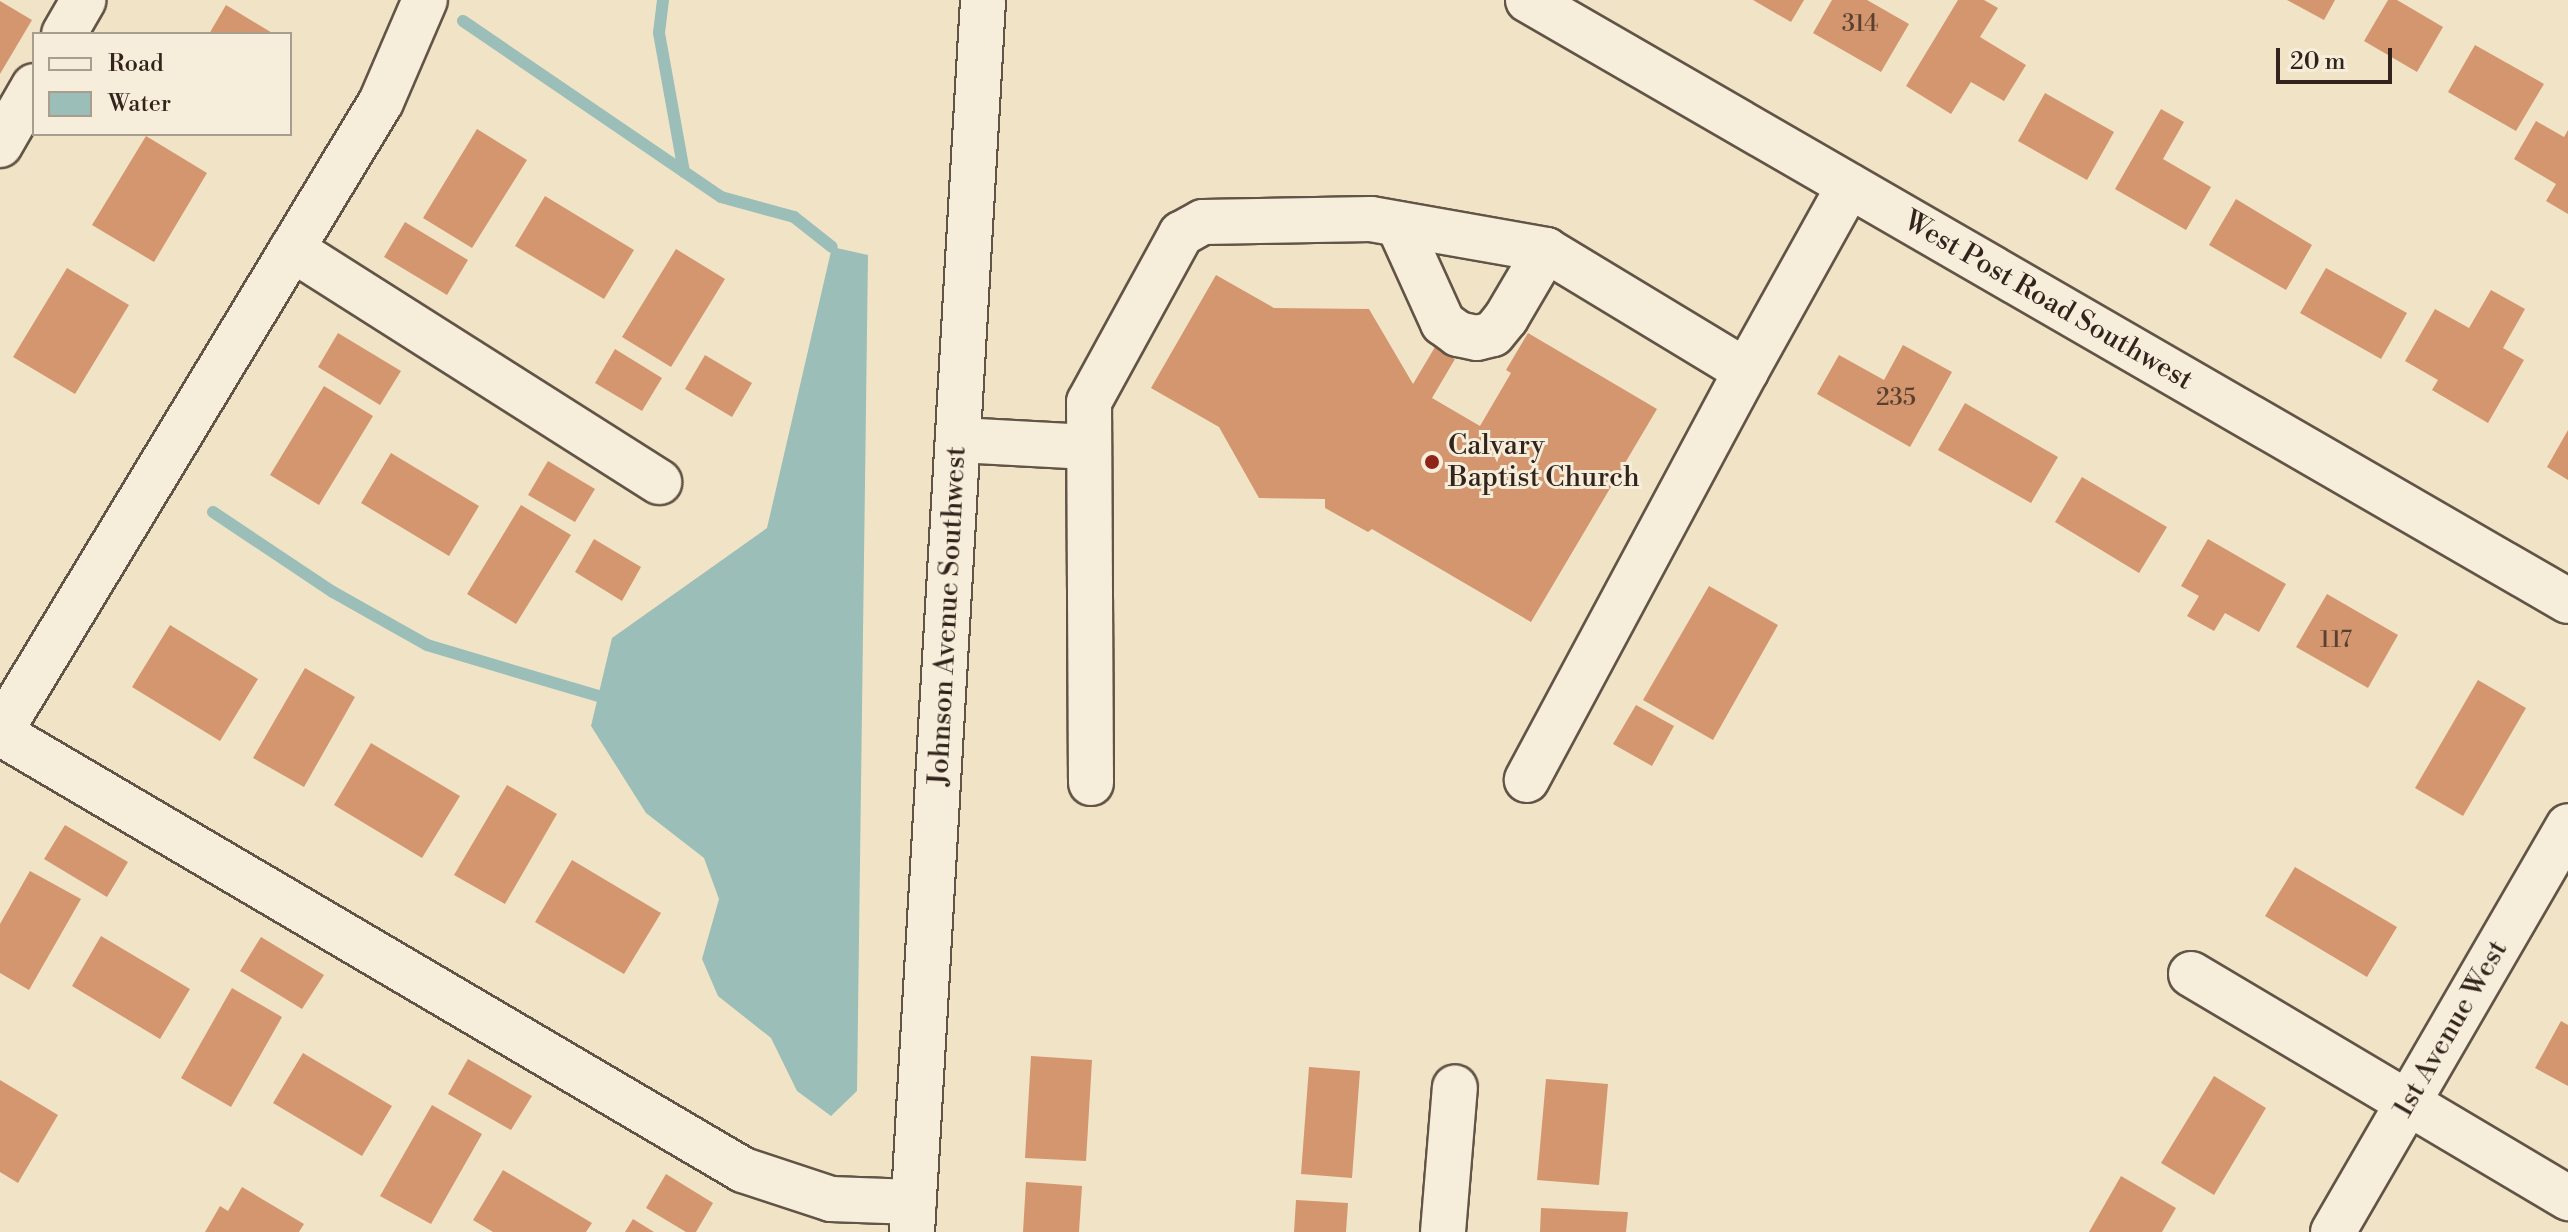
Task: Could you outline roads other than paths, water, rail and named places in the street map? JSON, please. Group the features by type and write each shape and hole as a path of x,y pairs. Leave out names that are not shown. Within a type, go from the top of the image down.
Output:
{"street":[{"path":"65,32 84,0"},
{"path":"425,0 381,102 0,733 743,1170 831,1199 913,1217"},
{"name":"Johnson Avenue Southwest","path":"913,1217 983,0"},
{"name":"West Post Road Southwest","path":"1528,0 2568,601"},
{"path":"0,145 32,89"},
{"path":"1527,780 1849,186"},
{"path":"1091,783 1089,402 1181,234 1203,222 1371,219 1546,250 1746,371"},
{"path":"1398,224 1443,323 1458,334 1477,338 1493,334 1506,318 1546,250"},
{"path":"292,249 659,482"},
{"path":"958,440 1089,447"},
{"name":"1st Avenue West","path":"2333,1232 2568,826"},
{"path":"2191,974 2568,1198"},
{"path":"1443,1232 1455,1087"}],"water":[{"path":"832,247 868,255 857,1091 831,1116 797,1091 771,1038 718,996 702,959 719,899 704,858 646,813 591,726 612,638 767,528"}],"waterway":[{"path":"663,0 659,33 684,172"},
{"path":"463,21 721,197 794,217 832,247"},
{"path":"213,512 333,592 427,645 598,696"}],"place":[{"name":"Calvary Baptist Church","path":"1432,462"}]}
